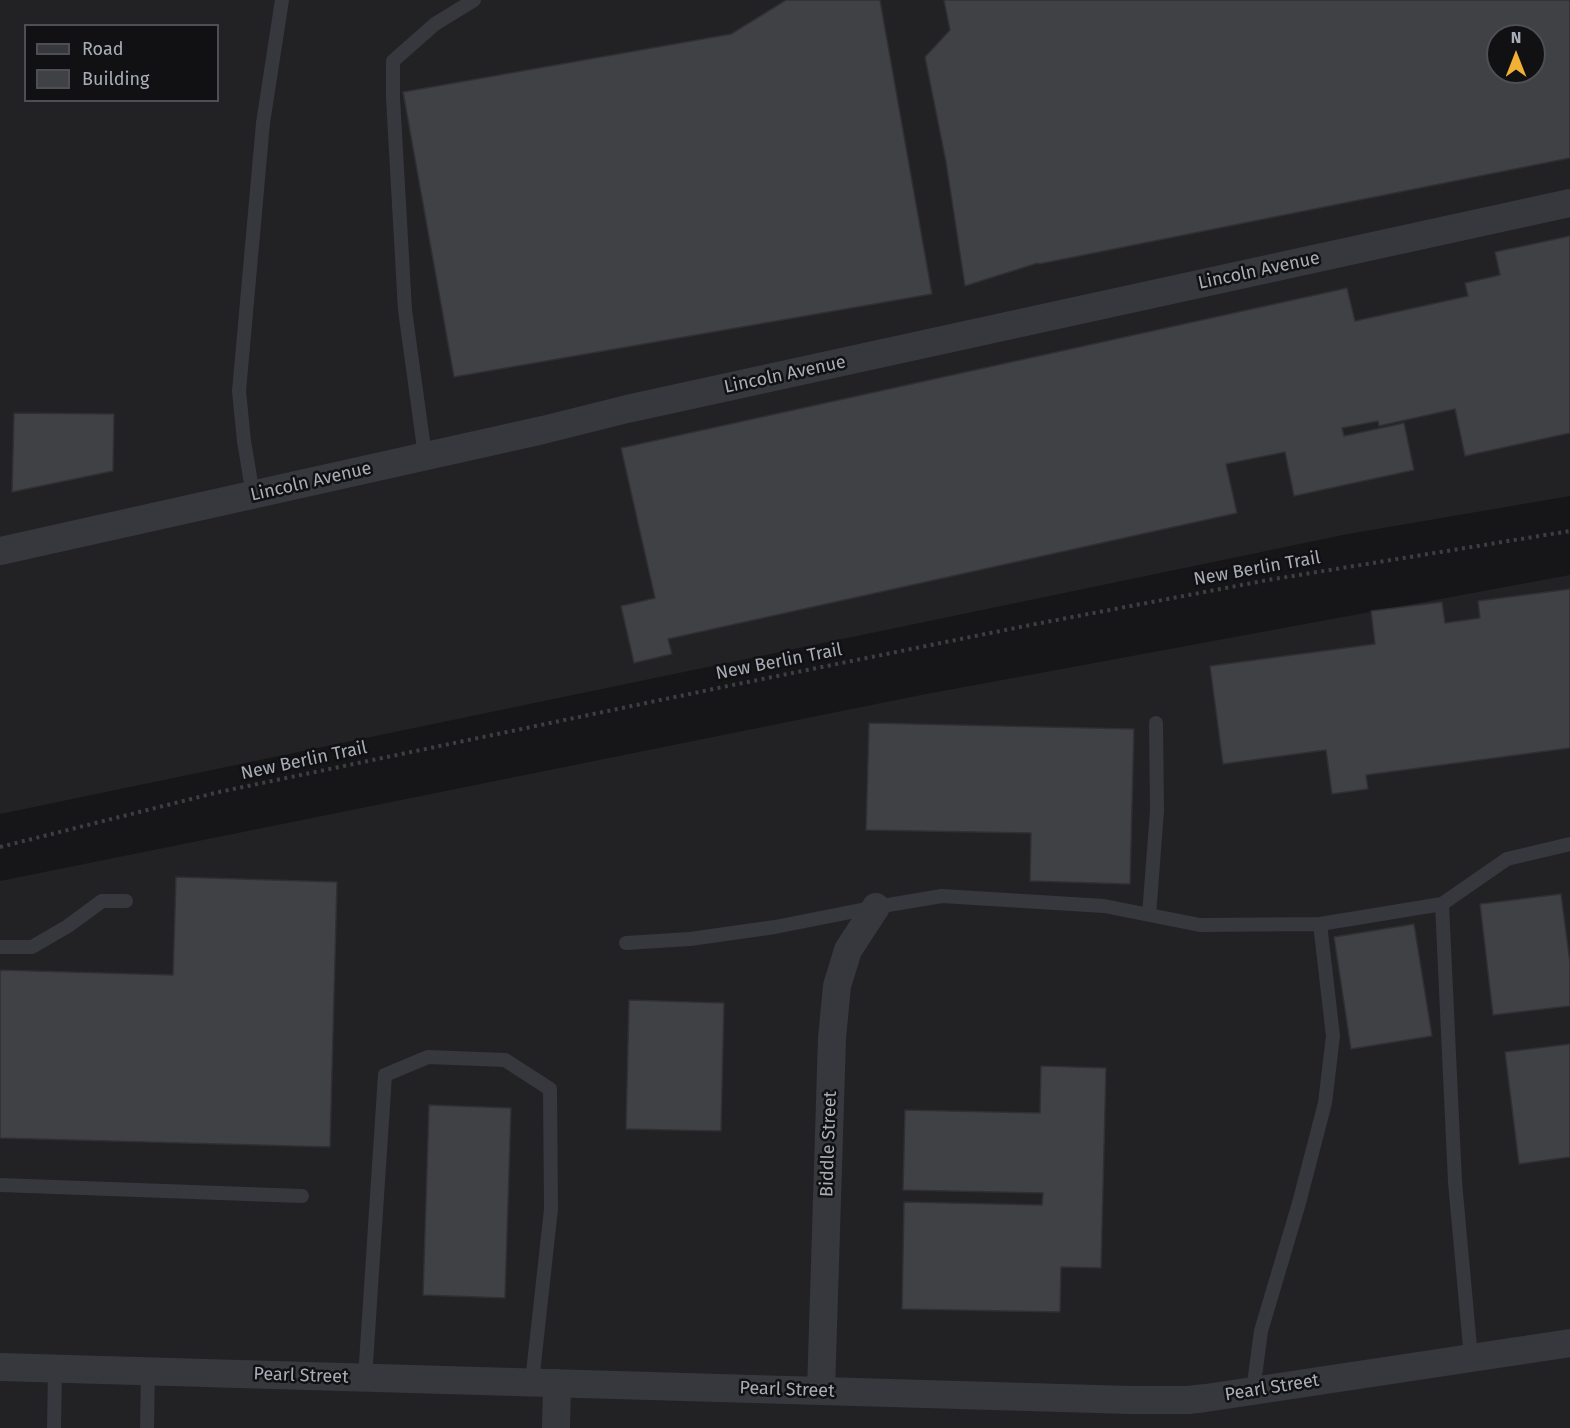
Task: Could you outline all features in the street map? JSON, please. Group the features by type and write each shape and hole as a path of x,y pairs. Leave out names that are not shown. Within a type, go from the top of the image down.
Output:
{"street":[{"name":"Lincoln Avenue","path":"0,551 543,430 627,409 1570,203"},
{"name":"Biddle Street","path":"821,1391 832,1050 837,986 848,950 876,907"},
{"name":"Pearl Street","path":"0,1367 1188,1400 1570,1343"},
{"path":"545,1383 556,1428"}],"lane":[{"path":"253,495 239,391 263,123 282,0"},
{"path":"425,456 405,310 393,61 435,24 474,0"},
{"path":"1149,915 1157,811 1156,723"},
{"path":"626,943 690,939 754,930 942,896 1104,906 1200,925 1320,924 1442,904 1507,859 1570,844"},
{"path":"0,947 32,946 68,926 102,901 126,901"},
{"path":"1442,904 1455,1182 1471,1358"},
{"path":"1253,1391 1261,1330 1299,1203 1325,1103 1333,1036 1320,924"},
{"path":"365,1378 385,1075 428,1057 505,1060 550,1089 551,1209 545,1383"},
{"path":"0,1185 302,1196"},
{"path":"54,1428 55,1369"},
{"path":"147,1428 148,1371"}],"path":[{"name":"New Berlin Trail","path":"0,847 230,790 1013,628 1268,580 1570,531"}],"shaded area":[{"path":"0,0 1570,0 1570,496 1348,534 0,814"},
{"path":"1570,575 1570,1428 0,1428 0,881 921,695"}],"building":[{"path":"786,0 880,0 932,294 454,377 403,92 731,34"},
{"path":"944,0 1570,0 1570,158 1038,263 965,286 946,162 925,57 950,30"},
{"path":"1570,236 1570,433 1465,456 1455,409 1379,426 1378,421 1342,428 1344,436 1404,423 1414,470 1294,496 1285,452 1226,464 1237,513 668,639 672,654 634,663 621,606 655,598 621,448 1347,288 1355,321 1468,296 1465,283 1500,275 1495,252"},
{"path":"14,413 114,414 113,471 12,492"},
{"path":"1570,589 1570,748 1366,775 1368,789 1332,794 1326,750 1223,764 1210,666 1375,644 1371,611 1442,602 1445,623 1480,618 1478,601"},
{"path":"869,723 1134,729 1130,884 1030,881 1031,833 866,830"},
{"path":"176,877 337,882 330,1147 0,1138 0,970 173,975"},
{"path":"1561,894 1570,963 1570,1006 1493,1015 1480,904"},
{"path":"1414,924 1432,1036 1351,1049 1334,937"},
{"path":"629,1000 724,1003 721,1131 626,1129"},
{"path":"1570,1044 1570,1157 1519,1164 1505,1052"},
{"path":"1041,1066 1106,1068 1101,1268 1061,1267 1060,1312 902,1309 904,1202 1042,1205 1043,1193 903,1190 905,1110 1040,1113"},
{"path":"429,1105 511,1108 505,1298 423,1295"}]}
